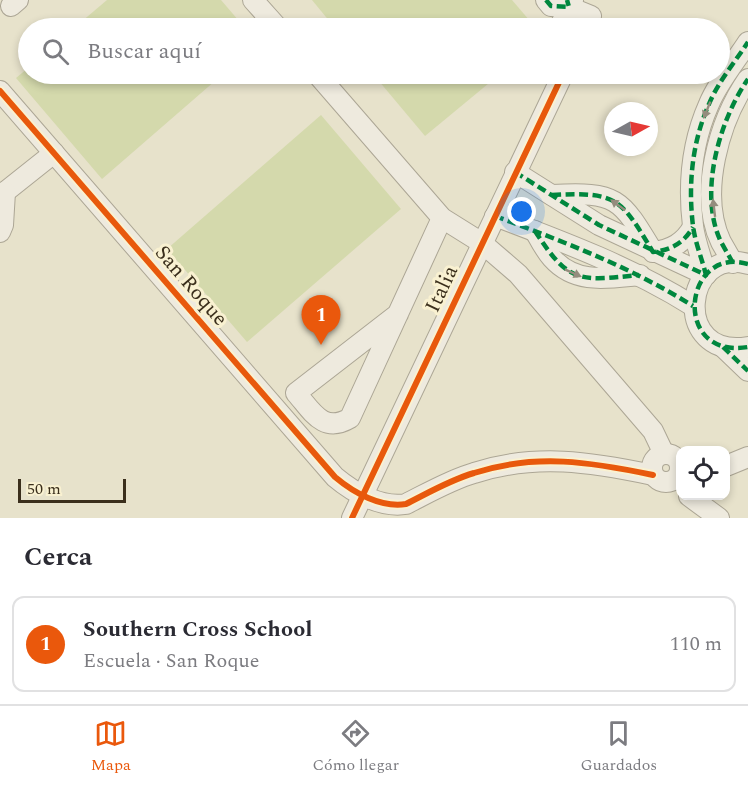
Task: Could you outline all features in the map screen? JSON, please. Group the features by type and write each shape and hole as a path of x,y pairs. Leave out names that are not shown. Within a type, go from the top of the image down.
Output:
{"street":[{"path":"253,0 269,18"},
{"path":"546,0 551,6 570,2 591,15"},
{"path":"563,18 570,2"},
{"path":"730,70 748,42"},
{"path":"741,263 721,242 712,198 713,168 727,116 748,79"},
{"path":"326,84 442,218 482,243 518,274 653,430 673,470"},
{"name":"Italia","path":"352,518 556,84"},
{"path":"706,275 693,227 691,188 693,157 699,129 710,102 721,84"},
{"name":"San Roque","path":"0,91 335,477 345,485 387,504 406,504 474,473 524,462 572,461 673,470"},
{"path":"0,232 3,225 3,193 54,153"},
{"path":"515,172 599,225 706,275"},
{"path":"552,195 594,194 611,200 628,213 653,252"},
{"path":"495,216 588,251 640,275 693,306"},
{"path":"296,393 318,418 326,423 342,423 350,418 442,218"},
{"path":"653,252 663,251 681,243 693,227"},
{"path":"535,231 552,258 562,268 578,276 599,279 640,275"},
{"path":"741,263 714,269 706,275 695,294 693,306 695,319 701,331 723,347 748,371"},
{"path":"284,418 290,398 398,314"},
{"path":"723,347 736,349 748,347"},
{"path":"730,464 748,457"},
{"path":"696,500 710,508"}],"green space":[{"path":"107,0 221,0 236,18 86,18"},
{"path":"312,0 512,0 527,18 327,18"},
{"path":"21,84 211,84 102,179"},
{"path":"381,84 488,84 425,136"},
{"path":"321,115 401,209 247,342 167,249"}],"marked path":[{"path":"546,0 551,6 569,7 567,0"},
{"path":"730,68 748,42"},
{"path":"733,263 721,242 714,223 711,202 712,180 715,158 728,115 748,79"},
{"path":"515,172 599,225 706,275 693,226 691,179 695,148 703,118 720,84"},
{"path":"552,195 591,195 604,197 614,202 632,219 653,252 666,250 676,245 693,227"},
{"path":"495,216 621,267 693,306"},
{"path":"535,231 557,261 577,275 589,278 639,275"},
{"path":"748,264 726,263 710,271 699,285 695,303 697,321 706,337 723,346 748,347"},
{"path":"723,347 748,371"}],"cycle path":[{"path":"352,518 558,84"},
{"path":"0,91 335,477 359,494 387,504 406,504 474,473 519,463 542,461 585,463 653,475"}],"place":[{"name":"Southern Cross School","path":"321,345"}]}
